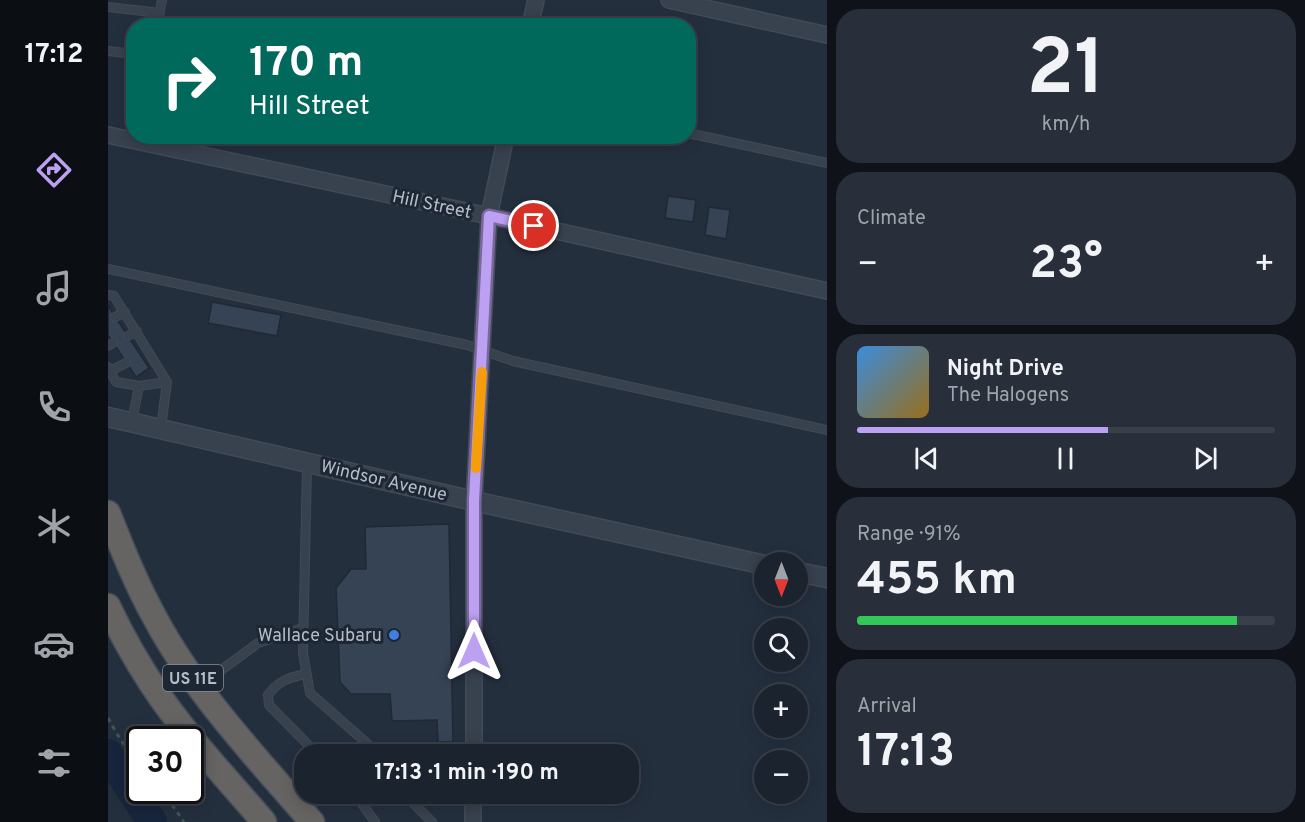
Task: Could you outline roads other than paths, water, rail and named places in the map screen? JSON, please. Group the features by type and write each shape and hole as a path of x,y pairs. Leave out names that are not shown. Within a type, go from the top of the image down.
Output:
{"highway":[{"name":"US 11E","path":"108,513 134,577 155,619 199,686 312,822"},
{"name":"US 11E","path":"108,606 160,698 194,742 264,822"}],"street":[{"path":"532,18 536,0"},
{"path":"669,0 826,35"},
{"name":"Hill Street","path":"108,135 126,137"},
{"name":"Hill Street","path":"177,144 826,291"},
{"path":"474,744 474,501 489,216 504,144"},
{"name":"Windsor Avenue","path":"108,417 754,563"},
{"path":"808,574 826,578"},
{"path":"473,804 473,822"}],"lane":[{"path":"159,18 162,0"},
{"path":"108,7 160,14"},
{"path":"108,51 126,53"},
{"path":"696,135 826,163"},
{"path":"108,269 455,343 513,361 826,430"},
{"path":"108,295 114,296 125,312 136,331 144,353 167,382 161,428"},
{"path":"115,317 125,312"},
{"path":"128,336 136,331"},
{"path":"126,363 109,369 116,382 139,386 167,382"},
{"path":"132,422 139,386"},
{"path":"307,462 303,653 310,693 368,744"},
{"path":"199,686 258,643 303,628"},
{"path":"306,674 290,677 274,686 268,695 269,705 307,744"},
{"path":"362,804 375,822"},
{"path":"414,804 432,822"}],"waterway":[{"path":"108,754 152,822"}],"place":[{"name":"Wallace Subaru","path":"394,635"}]}
